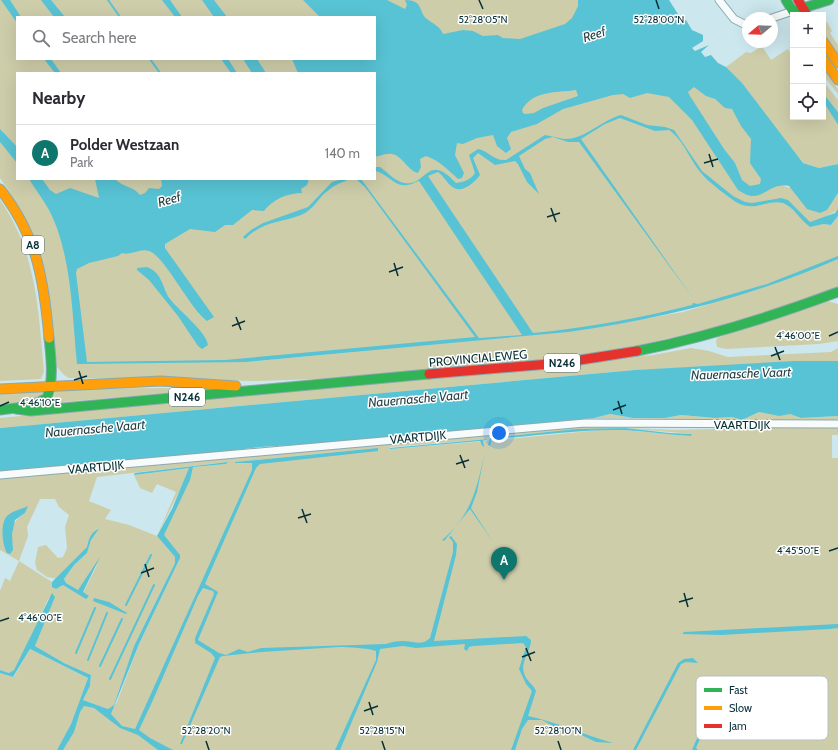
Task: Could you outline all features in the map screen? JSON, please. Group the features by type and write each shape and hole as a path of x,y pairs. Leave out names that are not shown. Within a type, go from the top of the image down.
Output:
{"main road":[{"path":"786,0 793,12"},
{"path":"798,0 805,12 829,0"},
{"path":"826,45 838,63"},
{"path":"826,63 838,80"},
{"name":"A8","path":"2,192 23,224 35,252 44,295 52,375 51,387"},
{"name":"PROVINCIALEWEG","path":"16,409 31,412 226,394 278,387 561,363 626,353 686,341 764,319 838,292"},
{"name":"PROVINCIALEWEG","path":"51,387 161,381 278,387"},
{"path":"0,410 16,409 41,402 47,398 51,387"},
{"name":"N246","path":"0,389 51,387"}],"street":[{"path":"719,0 734,19 742,23"},
{"path":"778,17 790,14"},
{"name":"VAARTDIJK","path":"0,475 585,423 838,424"}],"green space":[{"path":"0,0 599,0 714,99 732,108 752,143 780,185 833,200 838,193 838,210 819,220 823,224 831,225 838,216 838,287 728,325 595,355 317,379 258,381 69,378 57,367 52,313 11,194 0,178","holes":["710,304 683,312 591,328","365,351 246,362 262,359"]},
{"path":"826,22 832,31 830,33 838,45 838,53 826,35"},
{"path":"759,48 763,48 771,60 788,49 790,52 790,120 826,120 826,106 838,125 838,164 819,168 803,163 764,114 748,91 726,67 746,52 751,53"},
{"path":"826,73 838,89 838,94 826,79"},
{"path":"826,85 838,100 838,112 826,97"},
{"path":"0,200 22,240 34,282 44,371 41,379 0,381"},
{"path":"827,301 838,304 838,341 819,344 726,349 717,347 716,340 719,337"},
{"path":"691,348 709,351 728,357 831,352 838,348 838,361 635,370 0,428 0,418 653,355"},
{"path":"165,388 201,390 52,403 56,389"},
{"path":"45,391 36,400 0,405 0,393"},
{"path":"759,412 790,414 801,418 838,416 838,421 742,420"},
{"path":"610,414 633,418 665,418 681,415 715,418 732,417 741,420 594,418"},
{"path":"584,426 674,430 838,426 838,435 832,435 832,458 838,458 838,750 62,750 82,705 94,708 107,716 117,702 139,644 179,560 161,540 193,467 226,464 227,462 97,477 89,501 111,510 105,519 129,525 157,536 175,557 175,563 134,646 114,705 108,709 83,700 90,686 91,675 64,663 35,646 46,618 49,597 30,640 14,670 9,673 0,670 0,591 5,578 10,581 19,561 0,550 0,479","holes":["625,428 692,434 691,436 625,430 600,430 489,441 490,438","488,439 487,441 390,449 390,447","378,448 251,463 235,462","40,499 55,499 59,507 69,515 65,527 67,548 63,557 58,558 46,545 38,547 35,563 37,570 47,577 57,579 88,547 89,539 99,530 91,540 87,553 74,565 64,579 66,583 78,590 98,563 83,593 89,596 86,598 63,585 56,589 53,587 52,582 19,561 28,536 27,527","26,507 25,513 16,521 12,528 13,550 3,540 5,520"]},
{"path":"189,468 187,476 157,536 176,492 157,484 152,493 140,488 134,475"},
{"path":"30,649 88,678 71,724 57,750 0,750 0,673 13,677"}],"water":[{"path":"1,0 10,0 20,16 16,16 16,22"},
{"path":"41,0 51,0 64,16 53,16"},
{"path":"162,0 170,0 181,16 174,16"},
{"path":"202,0 214,0 226,16 213,16"},
{"name":"Reef","path":"303,0 387,0 405,9 407,5 405,0 411,1 418,4 424,16 438,27 443,34 463,30 473,31 483,36 498,35 503,38 520,39 565,24 572,18 578,6 578,0 669,0 683,22 686,20 692,30 703,35 703,41 692,48 695,51 709,45 701,52 705,57 711,55 718,63 726,67 742,83 803,163 819,168 838,164 838,193 827,210 820,213 807,209 789,186 774,187 759,195 746,195 738,190 692,120 669,97 647,93 630,98 623,94 613,95 563,109 537,124 511,132 507,138 511,149 506,153 497,146 493,135 477,138 463,144 457,143 455,155 464,173 462,178 458,179 439,163 426,156 420,159 421,167 418,173 410,169 393,154 385,154 376,157 376,72 298,72 292,60 376,60 376,16 319,16","holes":["694,87 706,96 715,99 725,108 732,109 741,126 751,139 750,163 761,179 760,184 750,186 742,180 735,163 724,149 688,92","576,90 578,96 543,108 534,113 525,114 522,110 532,99 553,92"]},
{"path":"45,60 52,60 60,72 54,72"},
{"path":"222,60 229,60 236,72 230,72"},
{"path":"244,60 258,60 265,72 251,72"},
{"path":"826,97 838,112 838,125 826,106"},
{"name":"Reef","path":"621,115 647,125 665,127 674,130 702,171 733,196 745,202 752,203 781,198 788,200 810,222 835,213 838,209 838,216 831,225 823,224 810,227 790,207 783,203 777,202 750,206 738,203 704,177 679,139 669,130 655,131 620,118 605,124 581,139 694,300 579,142 568,142 553,137 545,139 519,156 525,169 530,173 539,194 527,182 515,161 495,165 478,153 473,158 480,175 472,184 465,188 454,188 438,172 428,176 533,333 613,322 672,310 692,305 693,303 698,304 767,284 838,256 838,259 772,285 706,305 603,327 568,332 246,362 77,364 67,265 57,227 49,210 30,180 43,180 50,190 56,194 70,188 99,198 95,180 116,180 140,195 145,193 149,188 159,189 162,186 161,180 309,180 307,185 301,189 302,193 291,194 276,200 264,211 252,210 233,225 225,225 215,232 190,229 165,244 165,248 214,317 207,321 193,306 162,262 149,251 142,250 129,254 122,253 118,256 89,263 77,269 76,273 87,362 225,360 475,337 365,187 357,180 362,180 479,338 522,335 419,181 408,185 398,184 376,171 376,167 380,167 394,178 404,183 412,183 433,170 439,170 456,183 462,182 469,179 475,173 469,155 478,149 498,159 506,160 545,135 564,139 571,138 586,133"},
{"path":"0,129 16,146 16,162 0,142"},
{"path":"348,180 326,192 306,213 272,223 258,229 245,239 243,237 263,223 308,207 332,182"},
{"path":"147,267 156,273 162,281 167,295 203,334 208,345 202,349 198,346 178,316 149,280 137,270 137,268"},
{"name":"Nauernasche Vaart","path":"795,361 838,361 838,416 801,418 790,414 779,416 759,412 742,420 732,417 715,418 681,415 665,418 633,418 610,414 594,418 342,442 260,447 181,457 0,473 0,428 635,370"},
{"path":"625,428 692,434 691,436 608,430 492,439 490,446 488,445 490,438 577,429"},
{"path":"488,439 483,441 483,447 480,441 390,449 390,448"},
{"path":"378,448 378,451 260,464 256,468 205,584 218,592 198,640 219,653 226,655 239,649 248,652 261,648 386,644 400,641 420,643 427,641 430,638 453,552 453,542 449,537 451,536 457,544 456,555 434,641 526,636 531,640 523,669 526,678 536,691 528,716 542,720 528,720 522,729 515,750 511,750 532,691 526,684 519,669 526,647 523,643 473,646 469,647 467,651 464,649 465,644 416,648 403,646 380,649 377,662 340,750 335,750 376,660 376,651 363,648 339,647 223,656 220,657 182,744 180,744 215,658 211,653 195,643 195,638 214,594 213,591 203,588 198,596 139,730 150,738 173,750 158,750 138,735 120,728 94,708 84,706 80,712 74,732 63,750 57,750 71,724 88,678 30,649 13,677 0,673 0,670 9,673 14,670 52,593 55,597 35,646 64,663 91,675 90,686 83,700 108,709 114,705 134,646 175,563 175,557 157,536 172,509 189,468 134,475 135,473 228,462 226,464 193,467 190,480 164,535 180,555 180,558 139,644 111,714 122,726 135,729 252,470 252,463 235,463"},
{"path":"485,452 477,492 471,508 493,542 470,509 444,541 442,540 460,521 472,500"},
{"path":"28,506 25,513 15,520 12,534 13,550 10,554 7,553 2,534 3,524 7,516"},
{"path":"99,529 91,540 87,553 74,565 64,579 66,583 78,590 100,557 83,592 89,596 86,599 63,585 56,589 52,587 52,582 87,547 91,536"},
{"path":"94,598 109,602 127,613 126,614 93,601"},
{"path":"838,624 838,628 829,629 721,635 682,634 684,632"},
{"path":"693,658 698,663 686,662 681,664 636,750 633,750 678,663 684,659"},
{"path":"542,720 613,743 596,742 573,731 555,727"},
{"path":"696,740 699,740 696,748 698,750 692,750"}],"waterway":[{"path":"108,0 119,16"},
{"path":"151,60 159,72"},
{"path":"126,605 151,555"},
{"path":"110,679 154,585"},
{"path":"76,653 95,608"},
{"path":"88,660 107,613"},
{"path":"100,666 122,619"}],"traffic: fast":[{"path":"786,0 793,12"},
{"path":"793,11 829,0"},
{"path":"637,351 739,326 838,292"},
{"path":"0,410 31,406 47,398 51,383 49,338"},
{"path":"16,409 31,411 429,374"}],"traffic: slow":[{"path":"826,45 838,63"},
{"path":"826,63 838,80"},
{"path":"0,189 23,224 36,259 41,278 49,338"},
{"path":"0,389 161,381 236,386"}],"traffic: jam":[{"path":"798,0 805,12"},
{"path":"429,374 561,363 637,351"}],"place":[{"name":"Polder Westzaan","path":"504,580"}]}
